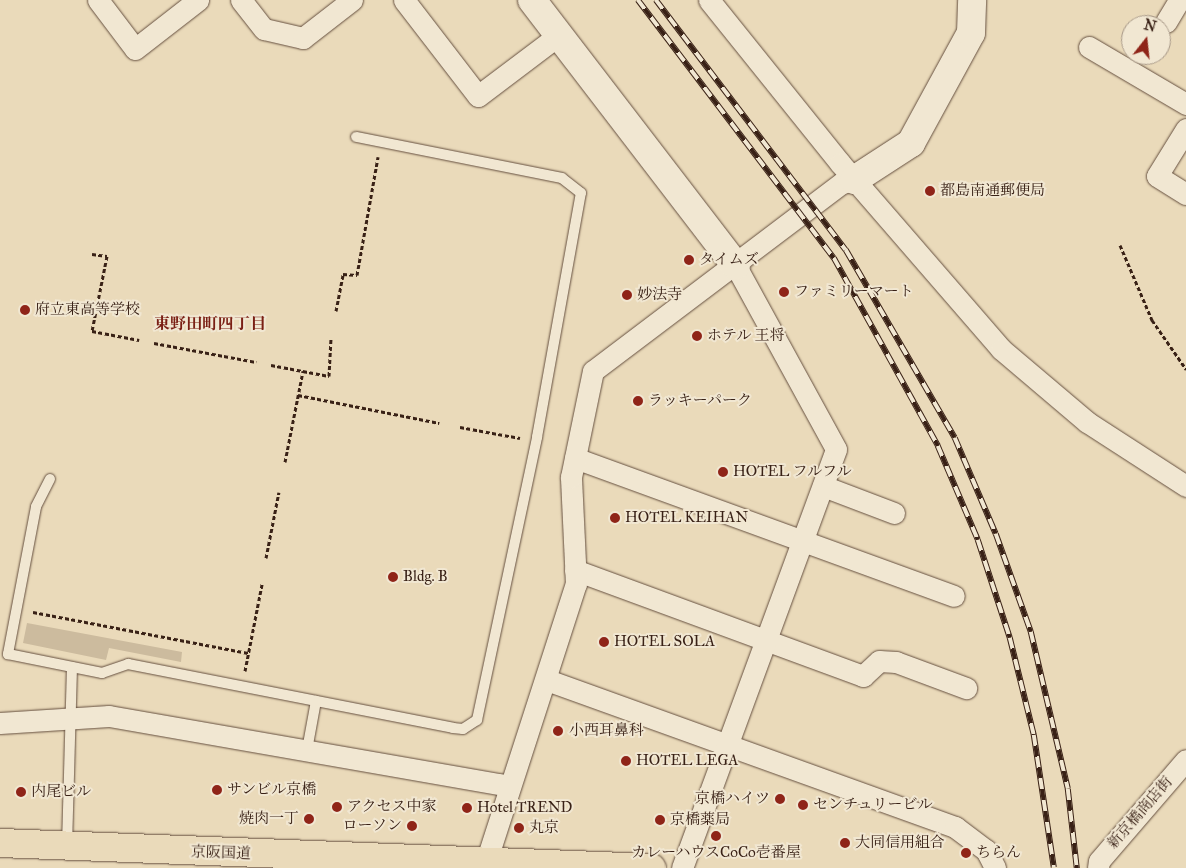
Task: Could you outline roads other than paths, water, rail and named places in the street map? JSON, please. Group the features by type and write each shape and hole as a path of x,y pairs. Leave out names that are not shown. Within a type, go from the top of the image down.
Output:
{"highway":[{"name":"京阪国道","path":"0,843 485,865 652,868"}],"street":[{"path":"98,0 135,49 198,0"},
{"path":"242,0 264,29 303,38 352,0"},
{"path":"404,0 478,96 559,35"},
{"path":"532,0 736,266 836,449 729,746 682,868"},
{"path":"709,0 854,180 1001,349 1087,422 1186,486"},
{"path":"485,865 547,680 576,584 570,477 593,370 736,266 842,183 854,180 911,143 971,33 972,0"},
{"path":"1170,15 1179,0"},
{"path":"1089,47 1186,104"},
{"path":"1186,129 1158,176 1186,194"},
{"path":"575,458 954,596"},
{"path":"823,486 894,513"},
{"path":"575,570 863,676 878,661 896,662 966,688"},
{"path":"547,680 955,827 986,850 995,868"},
{"path":"0,723 109,716 510,786"},
{"name":"新京橋商店街","path":"1098,868 1099,861 1186,760"}],"lane":[{"path":"50,479 36,507 8,654 102,673 128,664 463,729 477,720 533,441 554,349 573,228 578,221 582,200 578,188 562,178 356,137"},
{"path":"67,847 72,667"},
{"path":"307,750 316,701"}],"railway":[{"path":"638,0 834,258 938,446 978,540 1010,638 1034,735 1054,868"},
{"path":"656,0 846,250 955,438 996,534 1031,632 1068,789 1077,868"}],"place":[{"name":"都島南通郵便局","path":"930,191"},
{"name":"タイムズ","path":"689,260"},
{"name":"ファミリーマート","path":"784,292"},
{"name":"妙法寺","path":"627,295"},
{"name":"府立東高等学校","path":"25,310"},
{"name":"ホテル 王将","path":"697,336"},
{"name":"ラッキーパーク","path":"638,401"},
{"name":"HOTEL フルフル","path":"723,472"},
{"name":"HOTEL KEIHAN","path":"615,518"},
{"name":"Bldg. B","path":"393,577"},
{"name":"HOTEL SOLA","path":"604,642"},
{"name":"小西耳鼻科","path":"558,731"},
{"name":"HOTEL LEGA","path":"626,761"},
{"name":"サンビル京橋","path":"217,790"},
{"name":"内尾ビル","path":"21,792"},
{"name":"京橋ハイツ","path":"780,799"},
{"name":"センチュリービル","path":"803,805"},
{"name":"アクセス中家","path":"337,807"},
{"name":"Hotel TREND","path":"467,808"},
{"name":"焼肉一丁","path":"309,819"},
{"name":"京橋薬局","path":"660,820"},
{"name":"ローソン","path":"412,826"},
{"name":"丸京","path":"519,828"},
{"name":"カレーハウスCoCo壱番屋","path":"716,836"},
{"name":"大同信用組合","path":"845,843"},
{"name":"ちらん","path":"966,853"}],"district":[{"name":"東野田町四丁目","path":"210,324"}]}
